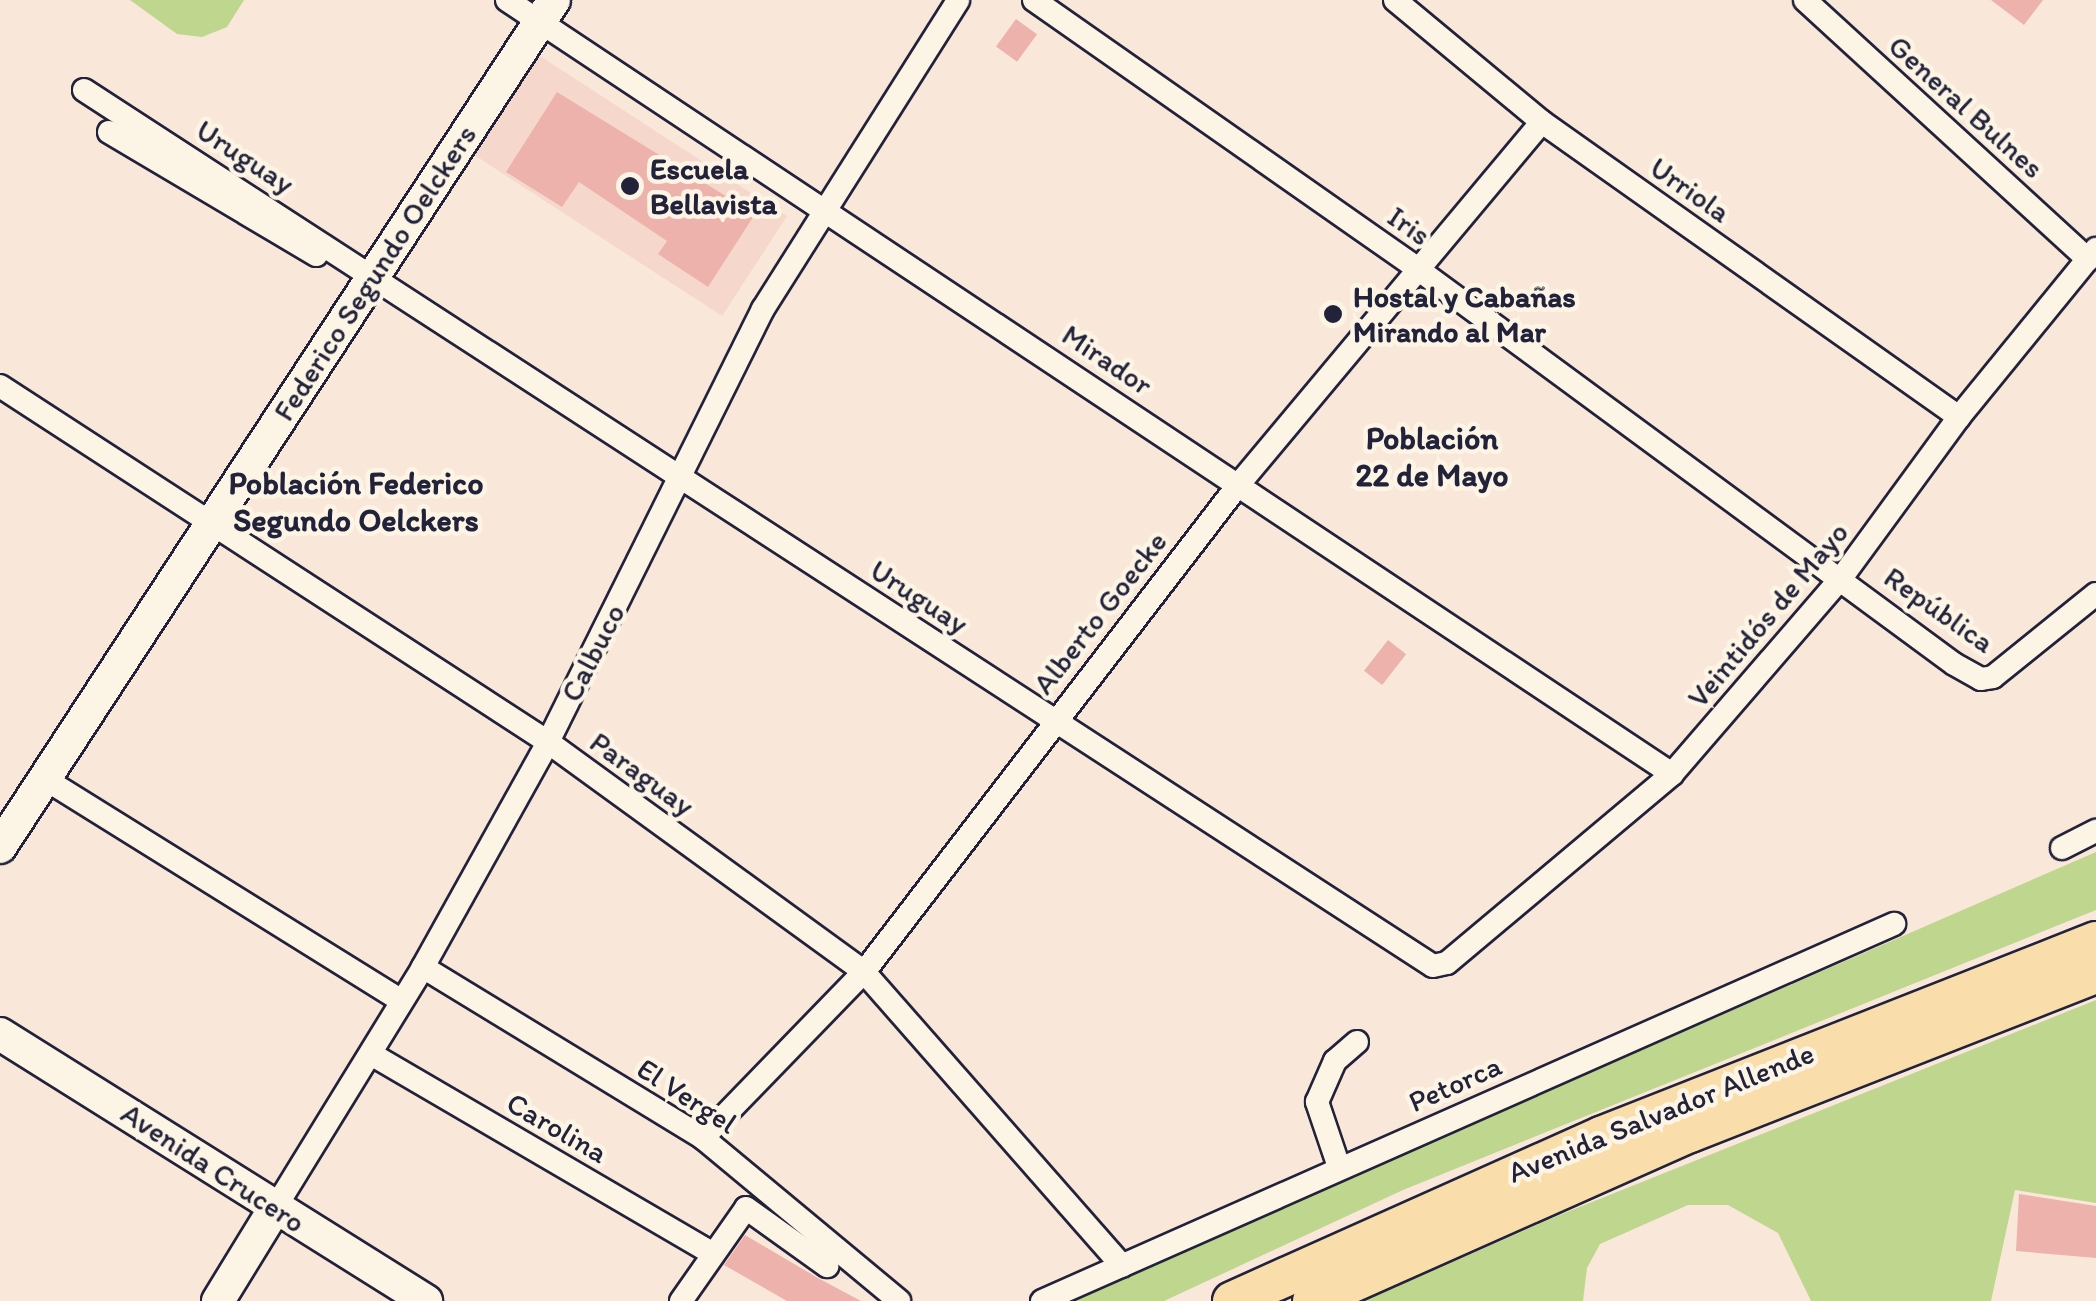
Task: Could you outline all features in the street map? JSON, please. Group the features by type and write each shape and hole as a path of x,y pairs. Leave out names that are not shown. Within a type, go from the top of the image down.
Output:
{"highway":[{"name":"Avenida Salvador Allende","path":"1232,1301 1601,1136 2096,941"},
{"name":"Avenida Salvador Allende","path":"1312,1301 1690,1133 2096,974"}],"main road":[{"name":"Federico Segundo Oelckers","path":"0,847 547,11"},
{"name":"Avenida Crucero","path":"0,1034 426,1301"},
{"name":"Calbuco","path":"218,1301 275,1208"}],"street":[{"name":"Mirador","path":"507,0 547,11 826,208 1672,774"},
{"name":"Calbuco","path":"275,1208 423,967 548,742 683,478 763,309 958,0"},
{"name":"Iris","path":"1034,0 1420,270 1842,577"},
{"name":"Urriola","path":"1395,0 1542,122 1960,417"},
{"name":"General Bulnes","path":"1805,0 2092,254"},
{"name":"Uruguay","path":"84,90 286,218 369,281"},
{"name":"Alberto Goecke","path":"703,1138 864,972 1239,484 1542,122"},
{"name":"Uruguay","path":"109,132 369,281 683,478 1433,966"},
{"name":"Veintidós de Mayo","path":"1433,966 1446,962 1672,774 1842,577 1960,417 2092,254"},
{"name":"Paraguay","path":"0,386 548,742 864,972 1122,1266"},
{"name":"República","path":"1842,577 1954,664 1987,679 2096,594"},
{"path":"45,779 402,1001"},
{"path":"2062,848 2096,831"},
{"name":"Petorca","path":"1042,1301 1894,924"},
{"name":"El Vergel","path":"423,967 703,1138 899,1301"},
{"path":"1339,1167 1318,1102 1335,1061 1357,1042"},
{"name":"Carolina","path":"370,1054 713,1254"},
{"path":"681,1301 740,1210 746,1208 827,1266"}],"shaded area":[{"name":"Escuela Bellavista","path":"537,54 787,216 722,316 472,154"}],"green space":[{"path":"130,0 244,0 227,27 202,37 177,34"},
{"path":"2096,852 2096,910 1403,1190 1164,1301 1064,1301"},
{"path":"2096,1000 2096,1203 2015,1190 1991,1301 1811,1301 1778,1233 1728,1205 1688,1205 1600,1244 1587,1268 1583,1301 1364,1301 1557,1216"}],"building":[{"path":"1991,0 2043,0 2024,25"},
{"path":"1016,19 1037,34 1017,62 996,47"},
{"path":"557,92 755,214 708,287 658,254 667,241 579,182 562,207 506,172"},
{"path":"1388,640 1406,654 1382,685 1364,671"},
{"path":"2019,1194 2096,1206 2096,1258 2016,1251"},
{"path":"745,1235 861,1301 787,1301 724,1265"}],"place":[{"name":"Escuela Bellavista","path":"630,186"},
{"name":"Hostal y Cabañas Mirando al Mar","path":"1333,314"}],"district":[{"name":"Población 22 de Mayo","path":"1432,458"},
{"name":"Población Federico Segundo Oelckers","path":"356,502"}]}
